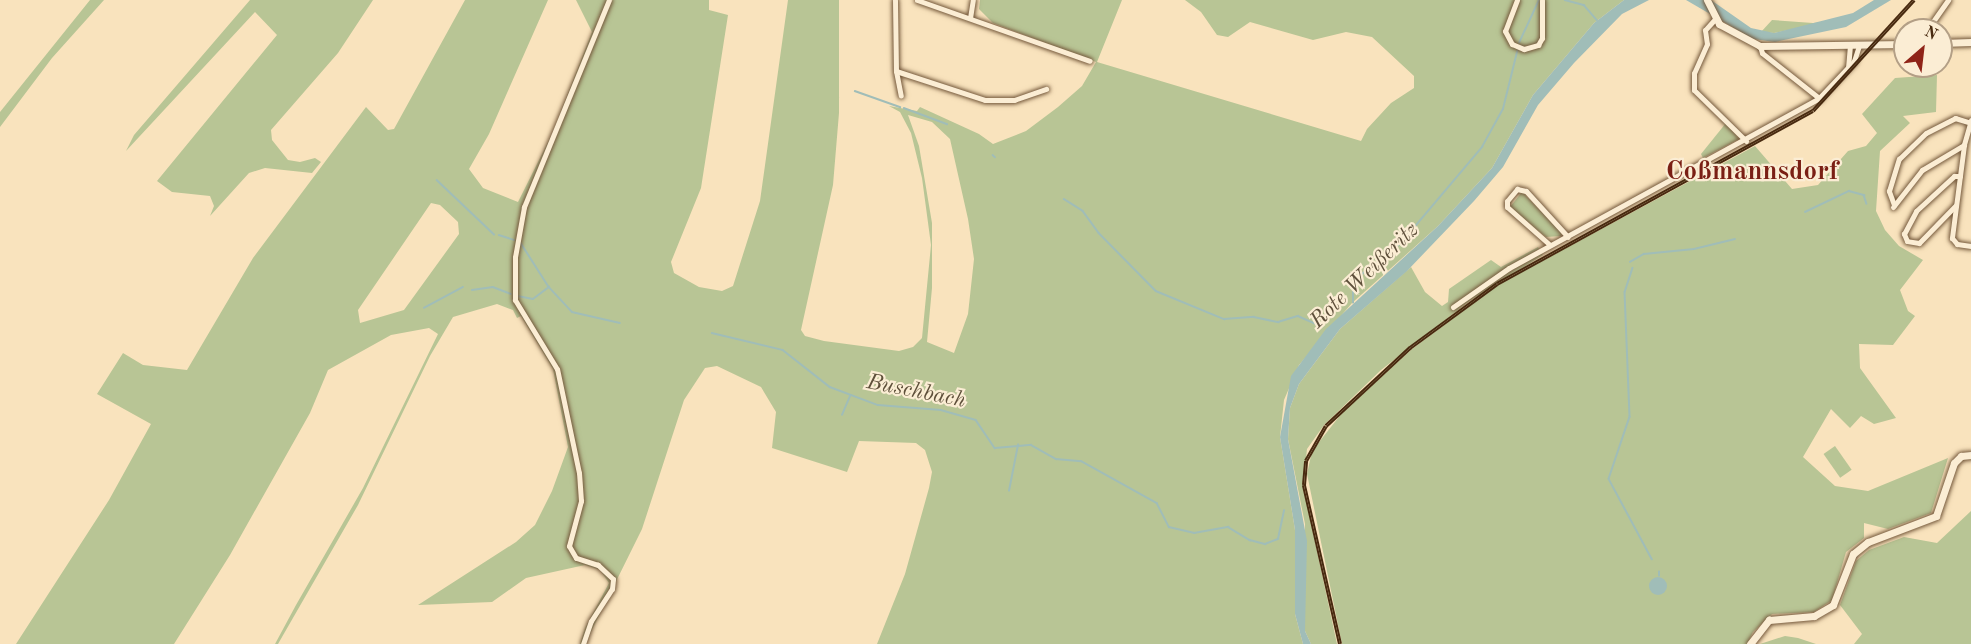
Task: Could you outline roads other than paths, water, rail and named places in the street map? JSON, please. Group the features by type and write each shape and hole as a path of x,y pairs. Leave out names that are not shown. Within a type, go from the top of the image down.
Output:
{"main road":[{"path":"1707,0 1713,16 1734,35 1760,46 1893,45"},
{"path":"1953,43 1971,42"},
{"path":"1750,644 1769,620 1784,616 1809,618 1827,609 1836,600 1852,554 1868,542 1904,531 1936,516 1954,463 1971,454"}],"street":[{"path":"583,644 591,621 612,589 613,579 598,565 576,558 569,546 581,501 579,473 557,369 516,300 516,248 524,207 609,0"},
{"path":"895,0 896,71 901,96"},
{"path":"917,0 1090,61"},
{"path":"970,18 973,0"},
{"path":"1517,0 1506,31 1510,41 1529,49 1542,38 1542,0"},
{"path":"1935,18 1948,0"},
{"path":"1713,16 1705,30 1707,44 1694,73 1694,90 1746,141"},
{"path":"1760,46 1762,53 1819,98"},
{"path":"1847,69 1850,46"},
{"path":"1453,307 1551,245 1746,141 1819,98 1847,69 1859,46"},
{"path":"896,71 985,100 1014,100 1046,89"},
{"path":"1964,145 1922,170 1893,207 1889,191 1899,159 1926,134 1959,117 1970,121 1964,145 1953,242 1971,246"},
{"path":"1956,205 1919,243 1906,241 1904,234 1916,211 1954,176 1960,176"},
{"path":"1551,245 1507,207 1507,201 1517,189 1526,191 1568,237"}],"water":[{"path":"1624,0 1649,0 1622,14 1574,63 1538,105 1503,167 1474,201 1407,271 1340,329 1299,384 1290,408 1288,439 1307,541 1305,631 1311,644 1303,644 1295,614 1295,530 1280,437 1291,376 1326,329 1438,226 1492,168 1533,95 1594,23"},
{"path":"1686,0 1711,0 1751,28 1774,33 1853,13 1874,0 1891,0 1846,27 1775,42 1753,39"},
{"path":"1658,577 1664,580 1667,586 1664,592 1658,595 1652,592 1649,586 1652,580"}],"waterway":[{"path":"1519,43 1539,0"},
{"path":"1565,0 1584,5 1597,20"},
{"name":"Rote Weißeritz","path":"1353,303 1353,291 1362,274 1401,243 1482,147 1503,109 1518,48"},
{"path":"855,91 900,107"},
{"path":"904,108 947,124"},
{"path":"437,180 494,234"},
{"path":"1805,212 1849,191 1864,195 1867,204"},
{"name":"Rote Weißeritz","path":"1064,199 1083,211 1099,233 1156,291 1224,319 1254,317 1278,322 1298,316 1320,326"},
{"path":"499,235 514,240"},
{"path":"1630,262 1644,254 1694,249 1735,239"},
{"path":"521,243 549,287"},
{"path":"1633,268 1625,292 1630,417 1609,479 1652,559"},
{"path":"424,308 463,287"},
{"path":"472,290 493,287 511,294"},
{"path":"518,296 533,299 549,287 572,312 620,323"},
{"name":"Buschbach","path":"712,333 783,350 830,387 878,405 941,410 976,420 995,448 1031,445 1056,459 1081,461 1157,503 1169,527 1194,533 1228,527 1250,540 1265,544 1278,539 1284,511"},
{"path":"842,415 850,396"},
{"path":"1009,491 1018,445"}],"railway":[{"path":"1340,644 1304,485 1306,461 1326,426 1410,348 1497,284 1813,111 1914,0"}],"district":[{"name":"Coßmannsdorf","path":"1752,172"}]}
